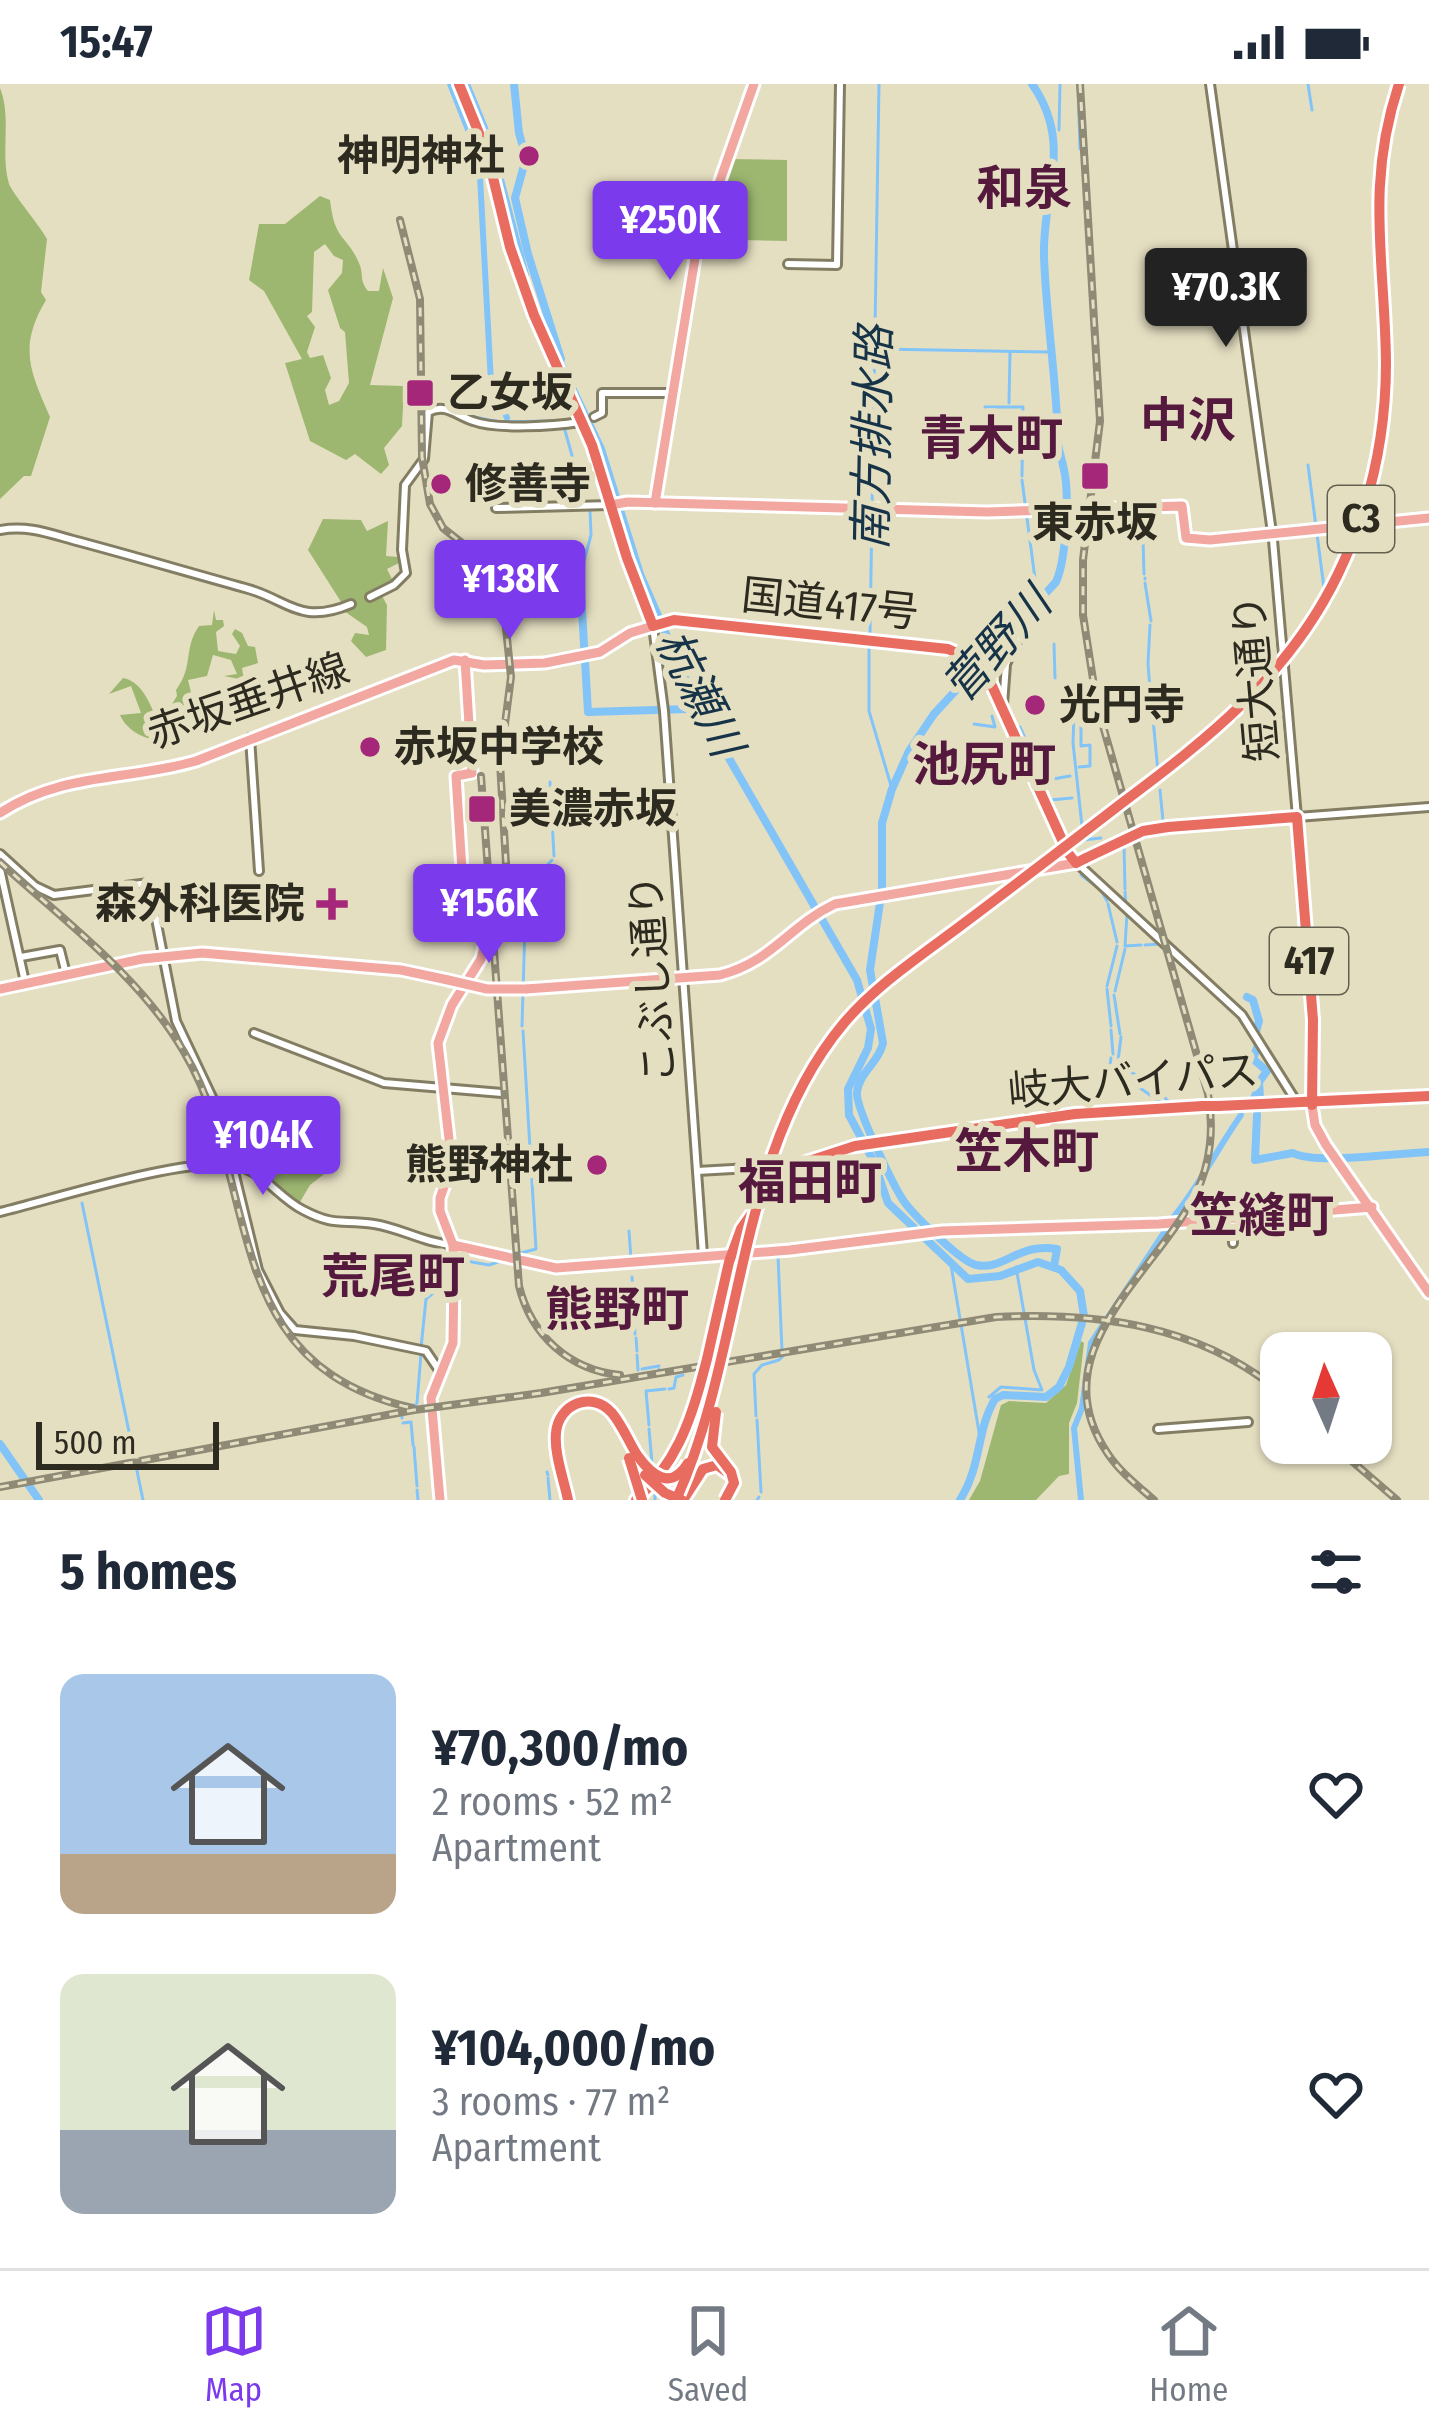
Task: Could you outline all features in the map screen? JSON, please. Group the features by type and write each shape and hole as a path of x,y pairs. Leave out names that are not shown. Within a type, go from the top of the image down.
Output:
{"highway":[{"path":"459,84 487,154 533,315 615,504 653,626"},
{"name":"C3","path":"679,1500 700,1442 709,1375 768,1172 789,1114 819,1058 843,1025 907,967 1224,724 1277,670 1321,607 1360,520 1380,440 1386,362 1378,189 1399,84"},
{"name":"国道417号","path":"653,626 667,622 948,649 979,665 1002,706 1055,829 1081,860"},
{"path":"1081,860 1143,831 1168,826 1297,817"},
{"name":"417","path":"1297,817 1313,1020 1312,1103"},
{"name":"C3","path":"679,1500 704,1442 767,1190 792,1115 846,1027 907,967"},
{"name":"岐大バイパス","path":"1218,1107 1429,1098"},
{"name":"岐大バイパス","path":"640,1500 686,1442 709,1375 708,1358 734,1253 747,1222 769,1193 808,1166 856,1148 1096,1115 1312,1103"},
{"path":"722,1500 733,1490 734,1479 713,1451 711,1438 728,1356"},
{"path":"633,1457 660,1479 682,1473 699,1436 709,1375"},
{"path":"570,1500 555,1441 563,1412 574,1404 593,1402 607,1408 633,1457 655,1485 679,1500 699,1472 713,1465 731,1478 730,1490 722,1500"},
{"path":"633,1457 640,1500"}],"main road":[{"path":"655,503 697,246 754,84"},
{"path":"615,504 1066,511 1181,506 1188,539 1429,518"},
{"name":"赤坂垂井線","path":"0,813 58,784 162,771 444,664 465,659 494,665 545,663 583,657 653,626"},
{"path":"440,1500 431,1398 454,1343 453,1245 440,1211 452,1165 439,1037 452,1005 482,959 486,938 461,865 456,776 472,773 465,659"},
{"path":"0,989 163,956 249,955 414,971 487,988 720,975 756,963 807,920 835,904 1081,860"},
{"path":"1312,1103 1317,1130 1334,1158 1429,1293"},
{"path":"453,1245 548,1268 932,1232 1159,1224 1372,1208"}],"street":[{"path":"788,264 837,265 839,84"},
{"name":"短大通り","path":"1210,84 1273,535 1297,817"},
{"path":"594,417 602,413 602,393 674,393"},
{"path":"370,597 406,573 402,550 405,484 424,458 428,412 447,409 493,424 580,422"},
{"path":"496,508 615,504"},
{"path":"1066,511 1069,532"},
{"path":"0,530 38,530 108,546 250,589 287,608 321,613 351,604"},
{"name":"こぶし通り","path":"653,626 664,710 703,1255"},
{"path":"1002,706 1006,664 1021,634"},
{"path":"250,738 259,871"},
{"path":"1297,817 1429,807"},
{"path":"0,854 35,886 54,895 149,883 176,1021 214,1098 258,1270 272,1301 292,1328 426,1351 441,1374"},
{"path":"1081,860 1239,1011 1296,1101"},
{"path":"0,869 25,983"},
{"path":"21,957 60,950 65,970 61,975"},
{"path":"254,1033 380,1082 502,1094"},
{"path":"0,1212 172,1171 233,1165 254,1173 295,1207 329,1223 375,1224 426,1242 453,1245"},
{"path":"697,1171 767,1167 769,1193"},
{"path":"1232,1217 1233,1243"},
{"path":"1158,1429 1248,1422"}],"green space":[{"path":"0,88 9,184 47,239 41,292 46,300 32,332 30,359 50,417 31,476 24,476 0,499"},
{"path":"729,159 787,160 787,241 702,239"},
{"path":"320,196 330,200 335,224 359,263 368,291 379,291 383,268 393,298 370,385 404,386 402,426 384,448 389,465 381,474 355,454 346,460 310,441 285,363 302,359 264,291 249,280 259,224 285,224","holes":["325,244 343,260 342,273 328,290 345,332 349,383 339,401 329,405 325,390 331,378 323,355 310,358 307,352 315,327 307,316 312,312 314,252"]},
{"path":"323,519 361,520 367,531 388,521 386,556 399,557 401,562 387,569 393,581 368,596 371,601 381,594 387,605 386,650 366,657 351,641 355,633 369,635 367,627 344,611 352,608 351,603 343,605 308,550"},
{"path":"214,610 216,620 223,620 224,626 216,632 218,651 236,654 240,646 232,634 235,629 248,646 255,647 258,663 242,668 244,680 224,676 237,674 231,660 213,655 207,676 188,680 198,721 167,721 164,735 158,734 157,739 135,732 120,715 141,713 131,686 109,694 123,678 129,680 143,691 154,713 155,705 166,714 177,696 194,634 199,626 212,625"},
{"path":"329,1149 337,1164 310,1185 297,1207 259,1174"},
{"path":"1081,1341 1077,1403 1069,1423 1069,1474 1059,1476 1036,1500 969,1500 980,1481 1001,1405 1009,1401 1046,1403 1066,1385"}],"waterway":[{"path":"450,84 479,158 491,383 507,418"},
{"name":"杭瀬川","path":"466,84 491,145 525,275"},
{"path":"514,84 526,158 515,198 561,359"},
{"name":"南方排水路","path":"870,634 879,84"},
{"name":"菅野川","path":"1032,84 1044,106 1054,148 1044,257 1056,433 1066,486 1062,560 1056,582 934,714 909,751 892,789 882,823 882,889 870,970 883,1043 857,1092 900,1195 949,1247 969,1262 986,1266 1032,1249 1057,1249 1054,1266"},
{"name":"菅野川","path":"1035,88 1036,84"},
{"path":"1059,130 1060,84"},
{"path":"1078,84 1080,149"},
{"path":"1308,84 1312,110"},
{"path":"880,349 1048,352"},
{"path":"1009,403 1010,353"},
{"name":"杭瀬川","path":"557,356 601,449 640,574 693,696 857,980 871,1029 868,1048 848,1089 849,1115 874,1162 888,1203 968,1279 1000,1276 1038,1262 1061,1270 1080,1291 1084,1316 1059,1387 1046,1397 1003,1395 995,1399 960,1500"},
{"path":"985,407 1023,407 1022,476"},
{"path":"469,416 500,422 550,421"},
{"path":"564,427 585,502"},
{"path":"1308,465 1324,588"},
{"path":"992,650 988,647 1037,594 1022,480"},
{"path":"580,576 591,535 590,510"},
{"path":"1124,536 1143,537"},
{"path":"1143,540 1144,574"},
{"path":"580,576 588,712 689,709"},
{"path":"1145,583 1151,621"},
{"path":"1150,625 1151,704"},
{"name":"南方排水路","path":"869,643 869,711 892,789"},
{"path":"1054,644 1055,678"},
{"path":"1064,683 1075,685 1073,743 1082,826"},
{"path":"1152,708 1158,772"},
{"path":"689,709 700,728 708,725"},
{"path":"1079,767 1090,766 1090,745 1081,746 1081,715"},
{"path":"974,724 995,727 992,716"},
{"path":"1020,727 1036,762"},
{"path":"1042,781 1070,776"},
{"path":"550,782 554,856"},
{"path":"1160,790 1163,821"},
{"path":"1050,800 1072,798"},
{"path":"1083,836 1083,840 1101,838"},
{"path":"1124,845 1125,889"},
{"path":"539,874 552,860"},
{"path":"1081,875 1107,901"},
{"path":"522,1026 526,891 536,878"},
{"path":"1125,892 1126,906"},
{"path":"1108,904 1117,942"},
{"path":"1127,914 1125,946 1141,945"},
{"path":"1145,945 1161,944"},
{"path":"1107,986 1117,946"},
{"path":"1115,991 1125,949"},
{"path":"1107,989 1111,1026"},
{"path":"1114,995 1120,1034"},
{"path":"1247,997 1253,1000 1259,1021 1256,1032"},
{"path":"1111,1030 1113,1054"},
{"path":"517,1254 536,1249 523,1031"},
{"path":"1118,1061 1121,1037"},
{"path":"1255,1037 1258,1045 1253,1059 1267,1071 1259,1082 1260,1098"},
{"path":"1110,1066 1111,1058"},
{"path":"1117,1064 1150,1083 1168,1101"},
{"path":"1113,1069 1160,1102"},
{"path":"1253,1098 1259,1085"},
{"path":"1172,1219 1241,1115"},
{"path":"1257,1115 1255,1160 1293,1153 1338,1158 1429,1152"},
{"path":"82,1203 143,1500"},
{"path":"1081,1500 1074,1428 1082,1408 1091,1343 1169,1225"},
{"path":"629,1231 631,1259"},
{"path":"778,1256 782,1351"},
{"path":"455,1259 489,1265 504,1260"},
{"name":"杭瀬川","path":"951,1265 980,1438"},
{"path":"989,1397 1001,1387 1042,1390 1034,1370 1016,1267"},
{"path":"632,1277 633,1292"},
{"path":"421,1348 426,1299 450,1284"},
{"path":"633,1296 635,1334"},
{"path":"636,1338 637,1351"},
{"path":"417,1403 421,1354"},
{"path":"637,1355 638,1370"},
{"path":"756,1416 754,1374 783,1356"},
{"path":"642,1369 659,1366"},
{"path":"669,1389 683,1375"},
{"path":"649,1425 646,1391 665,1389"},
{"path":"405,1406 416,1405"},
{"path":"757,1420 761,1492"},
{"path":"403,1423 411,1422 413,1445"},
{"path":"649,1429 652,1463"},
{"path":"0,1444 39,1500"},
{"path":"414,1447 417,1486"},
{"path":"548,1478 550,1500"},
{"path":"417,1490 418,1500"},
{"path":"655,1495 655,1500"}],"railway":[{"path":"1080,84 1100,421 1083,560 1083,615 1097,705 1208,1094 1211,1119 1208,1157 1196,1193 1110,1316 1094,1348 1086,1382 1090,1417 1108,1454 1154,1500"},
{"path":"400,220 420,299 422,457 430,504 443,528 487,563 503,599 511,677 500,763 506,864 494,940"},
{"path":"481,776 519,1286 533,1320 555,1347 584,1366 620,1375"},
{"path":"0,862 123,974 184,1052 208,1104 254,1263 274,1311 304,1352 349,1385 412,1408"},
{"path":"0,1487 414,1410 996,1317 1072,1317 1146,1328 1217,1352 1260,1377"},
{"path":"1355,1464 1397,1500"}],"place":[{"name":"神明神社","path":"529,156"},
{"name":"乙女坂","path":"420,393"},
{"name":"東赤坂","path":"1095,476"},
{"name":"修善寺","path":"441,484"},
{"name":"光円寺","path":"1035,705"},
{"name":"赤坂中学校","path":"370,747"},
{"name":"美濃赤坂","path":"482,809"},
{"name":"森外科医院","path":"332,904"},
{"name":"熊野神社","path":"597,1165"}],"district":[{"name":"和泉","path":"1024,189"},
{"name":"中沢","path":"1188,421"},
{"name":"青木町","path":"991,439"},
{"name":"池尻町","path":"984,765"},
{"name":"笠木町","path":"1027,1152"},
{"name":"福田町","path":"810,1183"},
{"name":"笠縫町","path":"1262,1216"},
{"name":"荒尾町","path":"393,1277"},
{"name":"熊野町","path":"617,1310"}]}
